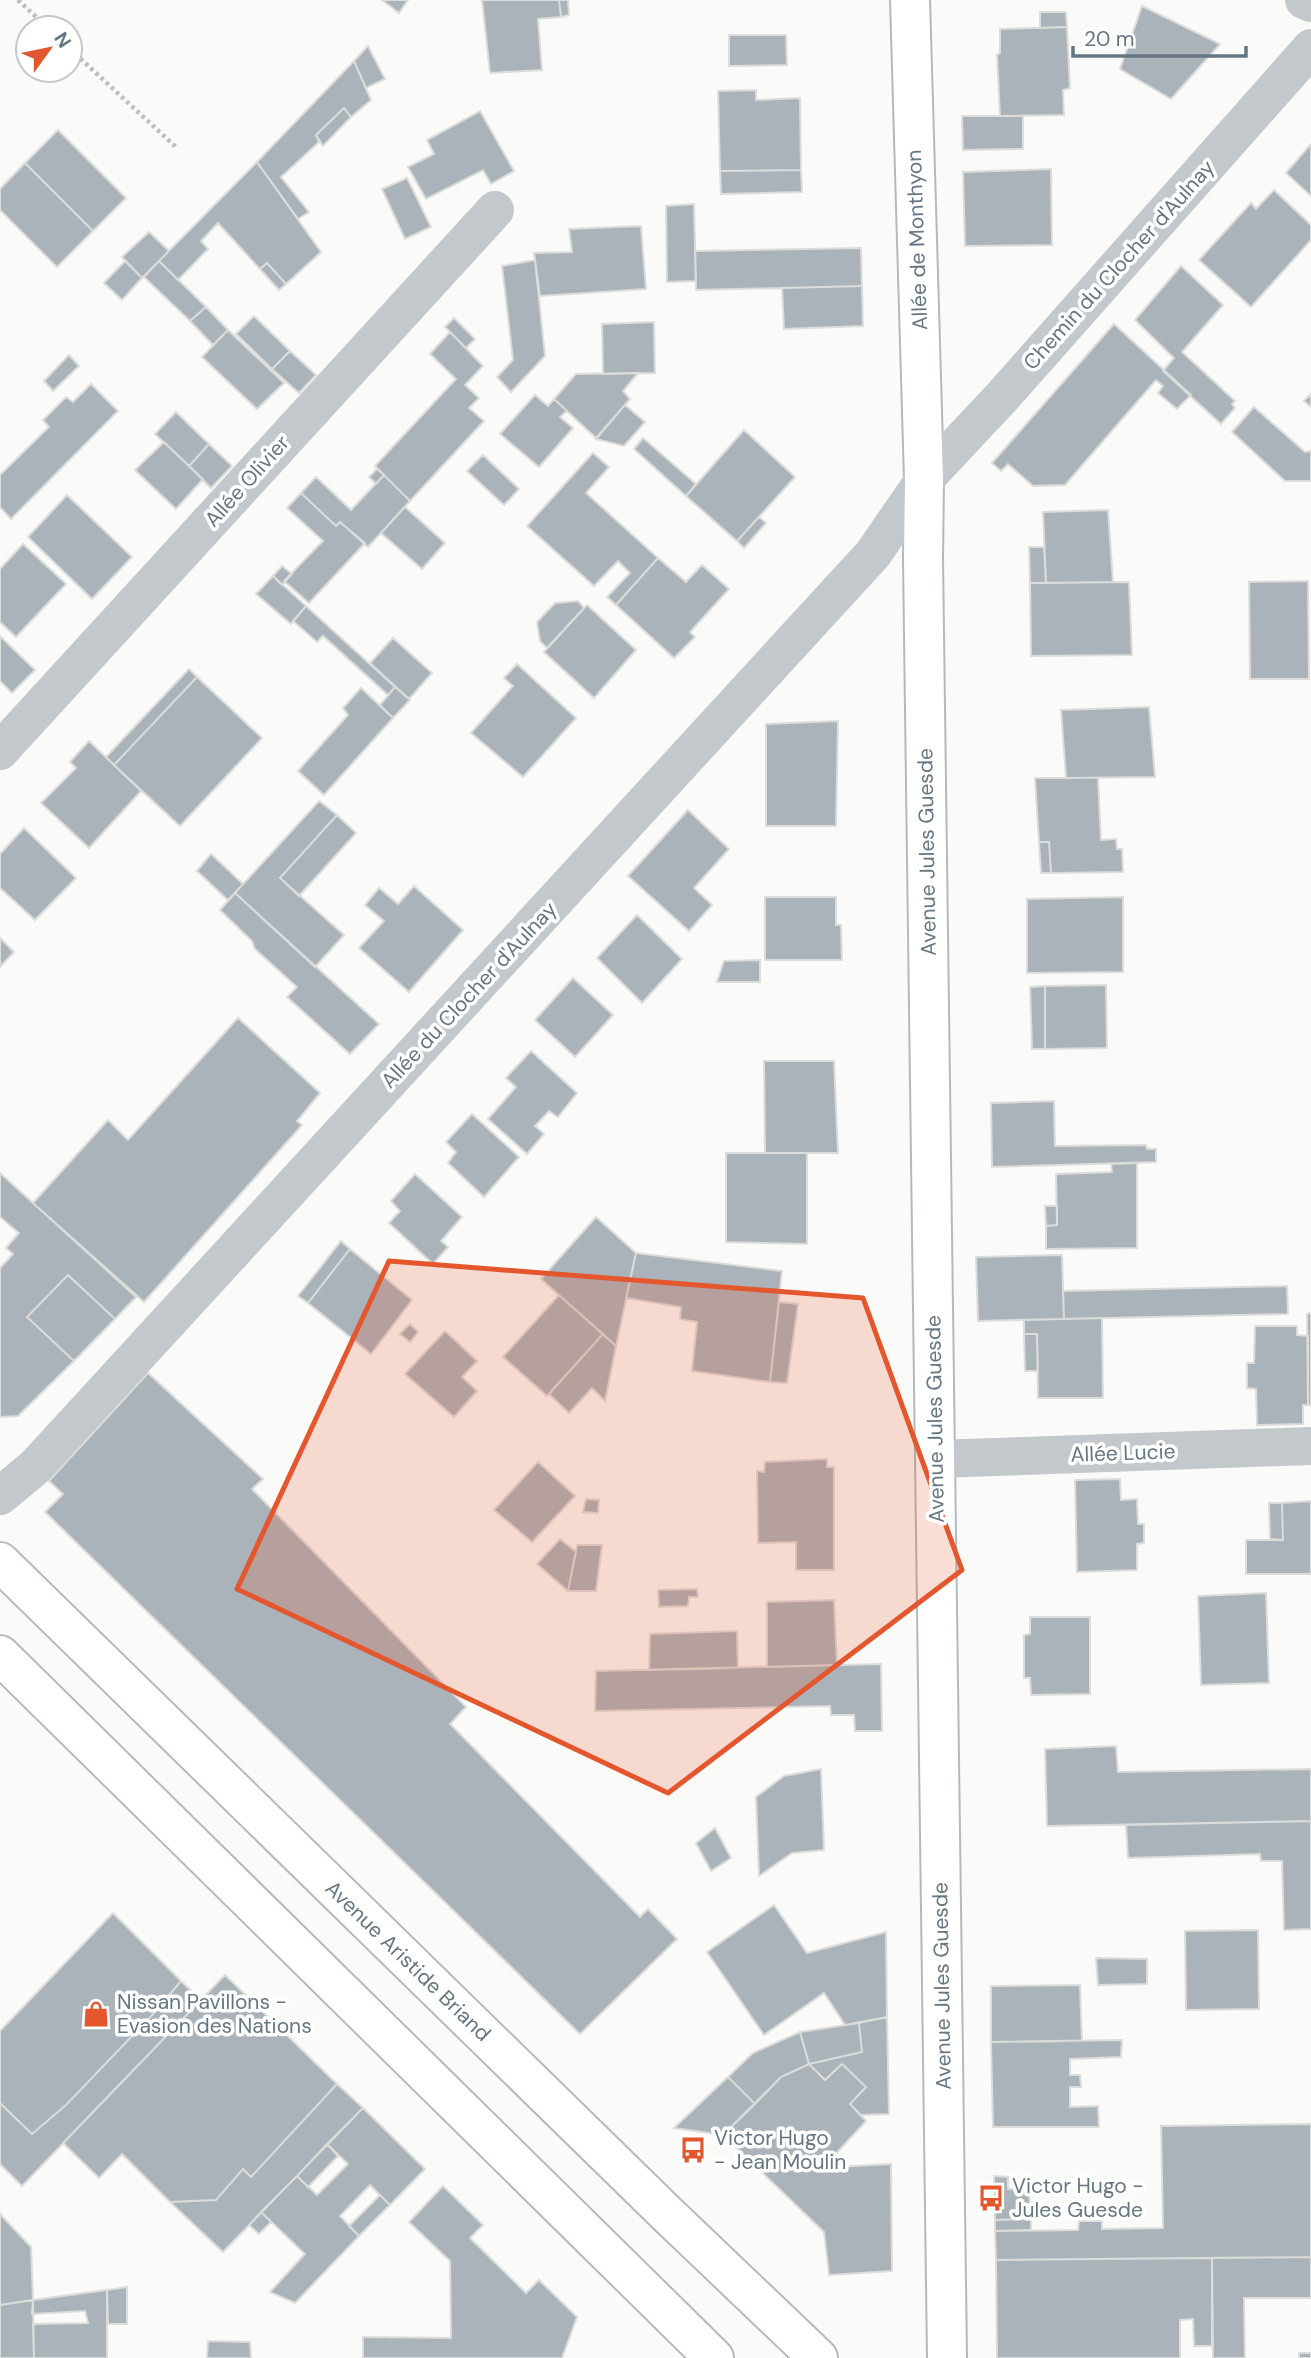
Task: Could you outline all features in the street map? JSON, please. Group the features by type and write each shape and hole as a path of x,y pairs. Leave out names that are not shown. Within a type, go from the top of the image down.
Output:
{"street":[{"name":"Allée de Monthyon","path":"909,0 924,480"},
{"path":"1304,0 1311,3"},
{"name":"Chemin du Clocher d'Aulnay","path":"924,480 1001,398 1311,48"},
{"name":"Allée Olivier","path":"0,751 495,210"},
{"name":"Avenue Jules Guesde","path":"924,480 947,2358"},
{"name":"Allée du Clocher d'Aulnay","path":"0,1496 45,1457 873,554 924,480"},
{"name":"Allée Lucie","path":"936,1460 1311,1446"},
{"name":"Avenue Aristide Briand","path":"0,1562 664,2212 818,2358"},
{"path":"0,1655 715,2358"}],"path":[{"path":"18,0 33,14"},
{"path":"84,61 177,148"}],"highlighted area":[{"path":"389,1261 863,1298 962,1570 668,1793 237,1589"}],"building":[{"path":"382,0 408,0 399,13"},
{"path":"482,0 559,0 561,17 538,19 542,70 490,73"},
{"path":"559,0 568,0 569,15 561,17"},
{"path":"1142,6 1220,44 1171,99 1120,69"},
{"path":"1040,12 1066,12 1067,27 1040,28"},
{"path":"1067,27 1070,88 1063,90 1064,115 1000,116 997,55 1000,53 1000,29"},
{"path":"729,35 786,35 787,65 729,66"},
{"path":"368,46 385,79 366,88 354,61"},
{"path":"354,61 371,100 351,117 344,108 316,135 319,142 281,177 309,212 298,219 257,162"},
{"path":"756,90 756,100 800,98 801,170 720,171 718,91"},
{"path":"344,108 351,117 323,146 316,135"},
{"path":"480,111 514,171 491,184 483,170 426,199 408,167 434,154 427,140"},
{"path":"962,116 1023,116 1023,149 963,150"},
{"path":"58,130 126,198 93,231 25,163"},
{"path":"1311,144 1311,196 1286,173"},
{"path":"257,162 321,252 286,284 267,263 260,269 218,223 201,241 208,249 178,280 159,261"},
{"path":"25,163 93,231 57,267 0,210 0,189"},
{"path":"1051,169 1052,245 965,246 963,172"},
{"path":"801,170 802,192 721,194 720,171"},
{"path":"407,178 431,227 405,239 382,189"},
{"path":"1274,190 1311,225 1311,240 1251,307 1199,260 1251,203 1256,209"},
{"path":"694,204 696,281 667,282 666,206"},
{"path":"641,226 646,289 540,296 534,253 572,252 569,229"},
{"path":"149,232 169,251 142,278 122,257"},
{"path":"861,248 862,286 696,290 695,251"},
{"path":"535,260 545,356 511,392 497,377 513,360 502,266"},
{"path":"125,261 142,278 122,300 104,283"},
{"path":"159,261 206,307 190,321 144,277"},
{"path":"267,263 286,284 279,290 260,269"},
{"path":"1181,266 1223,305 1182,352 1235,401 1232,404 1235,408 1221,424 1163,371 1174,358 1135,320"},
{"path":"862,286 863,326 784,329 782,288"},
{"path":"206,307 228,330 213,345 190,321"},
{"path":"254,316 290,351 272,369 236,334"},
{"path":"454,318 475,339 466,348 445,327"},
{"path":"654,322 655,373 603,374 602,324"},
{"path":"1114,324 1191,395 1177,409 1158,393 1163,386 1156,380 1065,485 1033,486 1008,464 1001,471 992,463"},
{"path":"228,330 284,383 257,409 202,357"},
{"path":"450,332 483,366 465,385 479,398 469,408 484,421 410,501 375,466 456,379 430,354"},
{"path":"290,351 316,375 299,393 272,369"},
{"path":"69,355 79,366 53,391 44,381"},
{"path":"638,373 623,391 630,399 596,438 554,399 576,374"},
{"path":"91,384 118,411 11,519 0,507 0,475 49,427 43,420 66,397 73,402"},
{"path":"1311,394 1311,407 1304,401"},
{"path":"535,395 548,406 554,399 567,411 560,417 573,428 539,467 500,434"},
{"path":"625,405 645,422 624,446 596,439"},
{"path":"1254,407 1305,452 1311,451 1311,481 1285,481 1232,432"},
{"path":"176,412 209,444 189,466 155,434"},
{"path":"744,430 795,477 737,541 686,496"},
{"path":"643,438 696,484 686,496 634,449"},
{"path":"164,442 203,479 176,509 135,470"},
{"path":"209,444 232,466 211,488 189,466"},
{"path":"593,453 609,467 586,493 658,558 616,605 607,597 630,573 618,561 594,586 527,526"},
{"path":"483,455 519,489 504,505 467,471"},
{"path":"377,469 384,475 376,484 369,477"},
{"path":"384,475 410,501 368,547 340,522 336,526 301,493 316,477 351,510"},
{"path":"301,493 336,526 340,522 365,543 309,603 284,581 323,541 287,508"},
{"path":"67,495 132,557 92,599 28,537"},
{"path":"405,507 445,543 422,569 381,533"},
{"path":"1108,510 1113,582 1046,583 1043,512"},
{"path":"759,517 766,523 744,548 737,541"},
{"path":"23,544 66,584 16,637 0,622 0,569"},
{"path":"1029,547 1044,547 1046,583 1030,583"},
{"path":"658,558 686,582 702,565 729,589 690,632 695,637 674,658 616,605"},
{"path":"282,566 292,574 282,585 273,576"},
{"path":"273,576 306,606 291,624 256,594"},
{"path":"1308,581 1309,679 1250,679 1249,582"},
{"path":"1129,582 1132,655 1031,656 1030,583"},
{"path":"578,601 584,608 547,648 540,641 537,622 555,603"},
{"path":"587,605 636,650 594,698 544,652"},
{"path":"306,606 395,687 388,695 323,636 317,642 293,621"},
{"path":"0,636 35,670 12,693 0,681"},
{"path":"393,638 432,673 409,699 370,663"},
{"path":"517,664 576,718 523,777 471,733 513,686 504,678"},
{"path":"189,669 197,677 114,765 106,757"},
{"path":"197,677 262,738 180,826 114,765"},
{"path":"395,687 410,700 393,718 380,705"},
{"path":"361,688 393,718 324,795 298,771 348,715 343,708"},
{"path":"1149,707 1155,777 1066,778 1061,710"},
{"path":"838,721 836,826 766,826 766,724"},
{"path":"89,741 141,791 89,848 41,803 76,768 70,762"},
{"path":"1035,778 1098,778 1101,840 1116,839 1117,849 1122,849 1123,872 1051,873 1049,842 1039,842"},
{"path":"319,801 337,815 280,878 344,935 315,967 235,893"},
{"path":"688,810 729,849 694,888 712,905 689,931 628,876"},
{"path":"337,815 356,833 299,896 280,878"},
{"path":"24,828 76,878 35,920 0,888 0,854"},
{"path":"1039,842 1049,842 1051,873 1041,873"},
{"path":"211,854 243,884 228,900 197,871"},
{"path":"414,886 463,930 409,992 359,948 384,921 365,905 379,888 398,904"},
{"path":"235,893 379,1024 350,1054 287,997 297,987 255,949 252,941 220,910"},
{"path":"765,897 836,897 836,925 841,925 842,960 765,960"},
{"path":"1123,897 1123,972 1027,973 1027,899"},
{"path":"637,915 682,959 642,1003 597,958"},
{"path":"0,938 14,952 0,967"},
{"path":"760,960 760,982 717,982 724,961"},
{"path":"573,978 613,1015 575,1057 535,1020"},
{"path":"1106,985 1107,1048 1045,1049 1045,986"},
{"path":"1045,986 1045,1049 1032,1049 1030,987"},
{"path":"238,1018 320,1093 297,1121 302,1125 144,1302 33,1203 108,1120 128,1140"},
{"path":"531,1051 577,1093 558,1117 549,1111 535,1126 544,1134 527,1154 488,1119 516,1087 506,1078"},
{"path":"764,1061 834,1061 838,1153 765,1153"},
{"path":"1054,1101 1055,1146 1146,1145 1147,1149 1156,1149 1156,1162 992,1167 991,1103"},
{"path":"472,1114 519,1157 484,1197 448,1163 456,1152 446,1142"},
{"path":"726,1153 807,1153 807,1244 726,1242"},
{"path":"1137,1163 1137,1248 1046,1249 1046,1226 1057,1225 1056,1174 1112,1172 1111,1164"},
{"path":"0,1173 136,1297 115,1319 68,1275 27,1317 74,1361 18,1416 0,1417 0,1268 13,1254 6,1248 19,1233 0,1217"},
{"path":"415,1174 462,1217 441,1241 448,1247 433,1264 389,1223 400,1211 391,1201"},
{"path":"1045,1206 1057,1206 1057,1225 1046,1226"},
{"path":"596,1217 636,1253 616,1346 541,1279"},
{"path":"341,1241 350,1249 308,1303 298,1296"},
{"path":"350,1249 412,1300 371,1354 308,1303"},
{"path":"636,1253 782,1271 770,1382 692,1371 697,1322 680,1319 681,1307 626,1298"},
{"path":"1062,1255 1064,1319 978,1321 976,1257"},
{"path":"68,1275 115,1319 74,1361 27,1317"},
{"path":"1287,1286 1288,1314 1064,1319 1063,1291"},
{"path":"559,1295 603,1334 547,1396 503,1357"},
{"path":"779,1302 798,1304 787,1383 770,1382"},
{"path":"1311,1313 1311,1405 1308,1405 1307,1314"},
{"path":"1102,1318 1103,1398 1038,1398 1037,1334 1024,1334 1024,1320"},
{"path":"410,1324 418,1332 410,1342 400,1334"},
{"path":"1255,1326 1297,1326 1297,1335 1308,1336 1308,1405 1303,1405 1303,1424 1257,1425 1256,1389 1247,1388 1247,1363 1254,1363"},
{"path":"445,1331 477,1361 462,1377 477,1391 454,1417 405,1374"},
{"path":"603,1334 616,1346 605,1401 592,1388 569,1413 549,1394"},
{"path":"1024,1334 1037,1334 1038,1371 1025,1371"},
{"path":"148,1373 263,1479 252,1489 466,1707 450,1724 640,1917 648,1909 677,1939 580,2034 45,1512 63,1494 49,1481"},
{"path":"827,1459 827,1467 834,1467 834,1570 796,1570 796,1542 758,1543 757,1471 764,1472 765,1462"},
{"path":"538,1462 575,1496 532,1542 494,1510"},
{"path":"1120,1479 1121,1500 1137,1499 1138,1524 1144,1524 1144,1543 1137,1544 1137,1570 1077,1572 1075,1480"},
{"path":"586,1499 599,1500 598,1513 583,1512"},
{"path":"1311,1501 1311,1574 1246,1574 1246,1540 1283,1540 1282,1503"},
{"path":"1269,1503 1282,1503 1283,1540 1270,1539"},
{"path":"560,1539 576,1552 568,1591 537,1564"},
{"path":"577,1545 602,1545 596,1591 568,1591"},
{"path":"697,1589 698,1597 689,1597 688,1606 659,1607 658,1590"},
{"path":"1266,1593 1269,1683 1201,1685 1198,1596"},
{"path":"834,1600 837,1665 767,1667 767,1602"},
{"path":"1030,1617 1090,1617 1090,1694 1031,1695 1030,1678 1024,1678 1024,1635 1030,1634"},
{"path":"737,1631 738,1668 649,1670 650,1634"},
{"path":"881,1664 882,1731 855,1731 854,1715 831,1715 830,1706 595,1711 596,1671"},
{"path":"1116,1746 1118,1772 1311,1769 1311,1821 1047,1826 1045,1749"},
{"path":"821,1769 824,1850 792,1853 759,1876 756,1797 784,1776"},
{"path":"1311,1821 1311,1929 1284,1930 1282,1861 1261,1861 1260,1854 1128,1858 1126,1825"},
{"path":"715,1828 731,1858 711,1871 696,1843"},
{"path":"774,1905 807,1953 886,1932 887,2017 845,2025 824,1993 764,2035 707,1952"},
{"path":"113,1913 181,1981 66,2105 32,2134 0,2103 0,2031"},
{"path":"1258,1930 1259,2009 1186,2010 1185,1931"},
{"path":"1096,1958 1147,1959 1147,1984 1098,1985"},
{"path":"225,1975 337,2084 251,2177 243,2169 216,2200 170,2202 122,2154 99,2178 63,2143"},
{"path":"181,1981 201,2000 22,2186 0,2164 0,2103 32,2134 66,2105"},
{"path":"1080,1985 1082,2041 991,2042 991,1986"},
{"path":"887,2017 889,2114 861,2115 850,2104 866,2087 842,2064 825,2080 809,2064 862,2052 859,2023"},
{"path":"859,2023 862,2052 809,2064 800,2032"},
{"path":"800,2032 809,2064 781,2077 755,2104 728,2077 753,2053"},
{"path":"1122,2040 1121,2057 1070,2059 1070,2075 1080,2075 1081,2087 1070,2087 1070,2107 1098,2106 1099,2127 993,2127 991,2042"},
{"path":"809,2064 825,2080 842,2064 866,2087 850,2104 866,2121 832,2158 837,2167 891,2164 892,2271 829,2275 824,2232 723,2135 781,2077"},
{"path":"728,2077 755,2104 723,2135 674,2128"},
{"path":"337,2084 363,2108 223,2252 170,2202 216,2200 243,2169 251,2177"},
{"path":"363,2108 425,2169 390,2205 370,2185 340,2216 359,2236 295,2303 270,2292 305,2254 261,2212 297,2176 317,2195 348,2164 327,2144"},
{"path":"1311,2124 1311,2257 996,2260 995,2231 1078,2230 1079,2221 1102,2221 1102,2229 1163,2228 1161,2126"},
{"path":"327,2144 338,2156 308,2187 297,2176"},
{"path":"994,2176 1008,2177 1008,2189 1029,2189 1031,2219 995,2220"},
{"path":"443,2186 483,2225 470,2238 526,2293 539,2280 577,2317 562,2358 363,2358 363,2337 451,2338 450,2261 409,2222"},
{"path":"380,2195 390,2205 359,2236 349,2226"},
{"path":"261,2212 271,2222 259,2234 249,2225"},
{"path":"0,2214 31,2247 33,2300 0,2305"},
{"path":"1031,2219 1031,2230 995,2231 995,2220"},
{"path":"1311,2257 1311,2298 1244,2298 1245,2358 1213,2358 1212,2258"},
{"path":"1212,2258 1212,2346 1194,2346 1193,2319 1180,2320 1180,2358 997,2358 996,2260"},
{"path":"127,2287 127,2324 108,2324 107,2290"},
{"path":"107,2290 107,2358 34,2358 33,2324 88,2323 85,2311 32,2314 33,2300"},
{"path":"33,2300 34,2358 0,2358 0,2305"},
{"path":"208,2341 250,2342 251,2358 207,2358"},
{"path":"1299,2353 1311,2353 1311,2358 1299,2358"}],"place":[{"name":"Nissan Pavillons - Evasion des Nations","path":"96,2014"},
{"name":"Victor Hugo - Jean Moulin","path":"693,2150"},
{"name":"Victor Hugo - Jules Guesde","path":"991,2198"}]}
